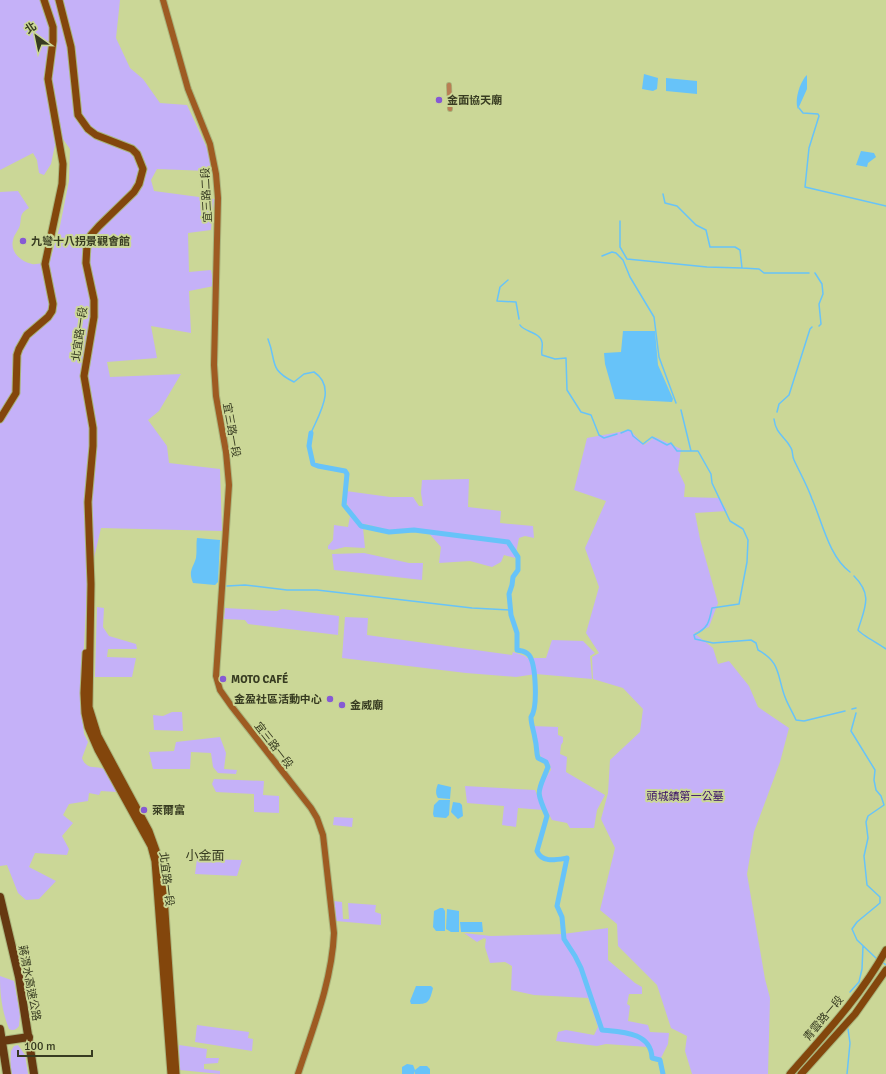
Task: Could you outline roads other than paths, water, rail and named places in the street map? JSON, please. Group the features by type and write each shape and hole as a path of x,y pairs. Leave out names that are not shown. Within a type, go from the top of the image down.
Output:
{"highway":[{"name":"蔣渭水高速公路","path":"0,897 19,977 34,1074"},
{"path":"0,1029 7,1074"},
{"path":"2,1041 29,1036"}],"main road":[{"path":"0,419 16,393 17,355 19,349 27,335 48,317 52,311 53,304 45,264 62,184 64,164 48,79 53,41 53,27 44,0"},
{"name":"北宜路一段","path":"60,0 71,47 78,115 88,129 96,135 132,149 137,154 143,169 139,184 134,192 91,235 87,245 86,263 94,300 94,317 84,376 93,428 93,446 88,502 90,707 93,725 149,831 162,867 176,1074"},
{"name":"北宜路一段","path":"90,631 84,670 85,713 88,727 98,750 151,846 155,860 171,1074"},
{"name":"青雲路一段","path":"790,1074 844,1012 872,974 884,953"},
{"name":"青雲路一段","path":"801,1074 855,1014 886,970"}],"street":[{"name":"宜三路二段","path":"163,0 188,89 210,144 215,164 218,198 214,365 216,396"},
{"path":"449,85 450,109"},
{"name":"宜三路一段","path":"216,396 226,452 229,485 217,683 232,707 311,808 317,818 323,835 334,932 333,947 330,969 298,1074"}],"water":[{"path":"644,74 658,78 657,89 653,91 642,89"},
{"path":"807,75 807,89 798,109 798,91"},
{"path":"666,78 697,81 697,94 666,91"},
{"path":"861,151 874,153 876,157 868,163 867,167 856,165"},
{"path":"623,331 655,331 658,365 673,399 672,402 615,399 605,364 604,353 621,352"},
{"path":"197,538 220,540 218,582 215,585 193,583 191,572 196,558"},
{"path":"438,784 451,787 450,799 438,798 436,791"},
{"path":"439,800 450,800 449,815 446,818 434,817 434,805"},
{"path":"453,802 460,803 462,805 463,816 458,819 451,812"},
{"path":"443,908 445,911 445,931 436,931 433,927 434,911"},
{"path":"447,909 459,911 459,932 451,932 446,929"},
{"path":"460,922 482,922 483,932 461,932"},
{"path":"416,986 431,986 433,988 428,1001 421,1004 411,1004 410,1001"},
{"path":"407,1064 413,1065 415,1070 420,1066 427,1066 430,1069 430,1074 415,1074 415,1071 414,1074 402,1074 402,1067"}],"waterway":[{"path":"799,108 803,113 818,114 819,116 809,148 805,187 886,206"},
{"path":"663,194 665,203 677,206 696,225 706,230 710,247 735,247 740,250 742,268 759,269 764,273 809,273"},
{"path":"620,221 620,247 627,259 707,267 742,268"},
{"path":"602,256 612,252 616,253 623,260 630,277 654,317 659,357 676,403"},
{"path":"815,273 822,284 823,294 819,304 821,324 819,326"},
{"path":"508,280 500,287 497,301 516,302 519,319"},
{"path":"520,325 541,339 542,355 555,359 566,358 567,390 581,412 591,415 599,435 604,438 617,434"},
{"path":"777,412 779,404 789,395 810,329 812,327"},
{"path":"268,339 275,364 280,373 294,382 304,374 314,372 321,378 324,385 324,401 311,433"},
{"path":"681,410 691,451"},
{"path":"774,419 777,429 792,449 793,458 808,489 831,548 850,572"},
{"path":"621,433 628,430 631,431 633,436 643,444 652,437 667,445 671,443 677,451 698,451 711,474 712,483 730,521 743,529 748,540 747,562 739,604 712,608 707,624 702,630 694,635 695,639 713,643 751,640 756,643 758,650 771,659 775,665 785,697 796,720 804,721 845,711"},
{"path":"311,433 309,446 313,464 345,471 347,474 344,505 361,526 389,532 414,530 508,542 518,557 518,570 513,577 509,594 511,615 517,633 517,650 524,651 529,655 533,667 535,676 535,705 531,717 531,723 538,758 546,762 548,767 539,791 539,795 547,816 537,851 539,855 549,860 567,858 557,906 562,917 564,939 581,968 602,1030 626,1033 641,1038 647,1043 652,1058 660,1060 663,1074"},
{"path":"854,576 864,589 866,602 858,630 886,649"},
{"path":"227,586 245,585 287,590 317,590 472,608 510,610"},
{"path":"852,709 856,708"},
{"path":"856,713 851,731 875,770 874,780 876,790 881,796 884,805 868,816 866,822 868,838 864,856 867,885 880,897 880,903 857,922 852,929 857,940 877,959"},
{"path":"850,992 859,982 862,969 863,946"},
{"path":"882,962 886,965"},
{"path":"847,1074 850,1043 848,1029"}],"place":[{"name":"金面協天廟","path":"439,100"},
{"name":"九彎十八拐景觀會館","path":"23,241"},
{"name":"MOTO CAFÉ","path":"223,679"},
{"name":"金盈社區活動中心","path":"330,699"},
{"name":"金威廟","path":"342,705"},
{"name":"萊爾富","path":"144,810"}],"district":[{"name":"小金面","path":"205,855"}],"park label":[{"name":"頭城鎮第一公墓","path":"685,796"}]}
